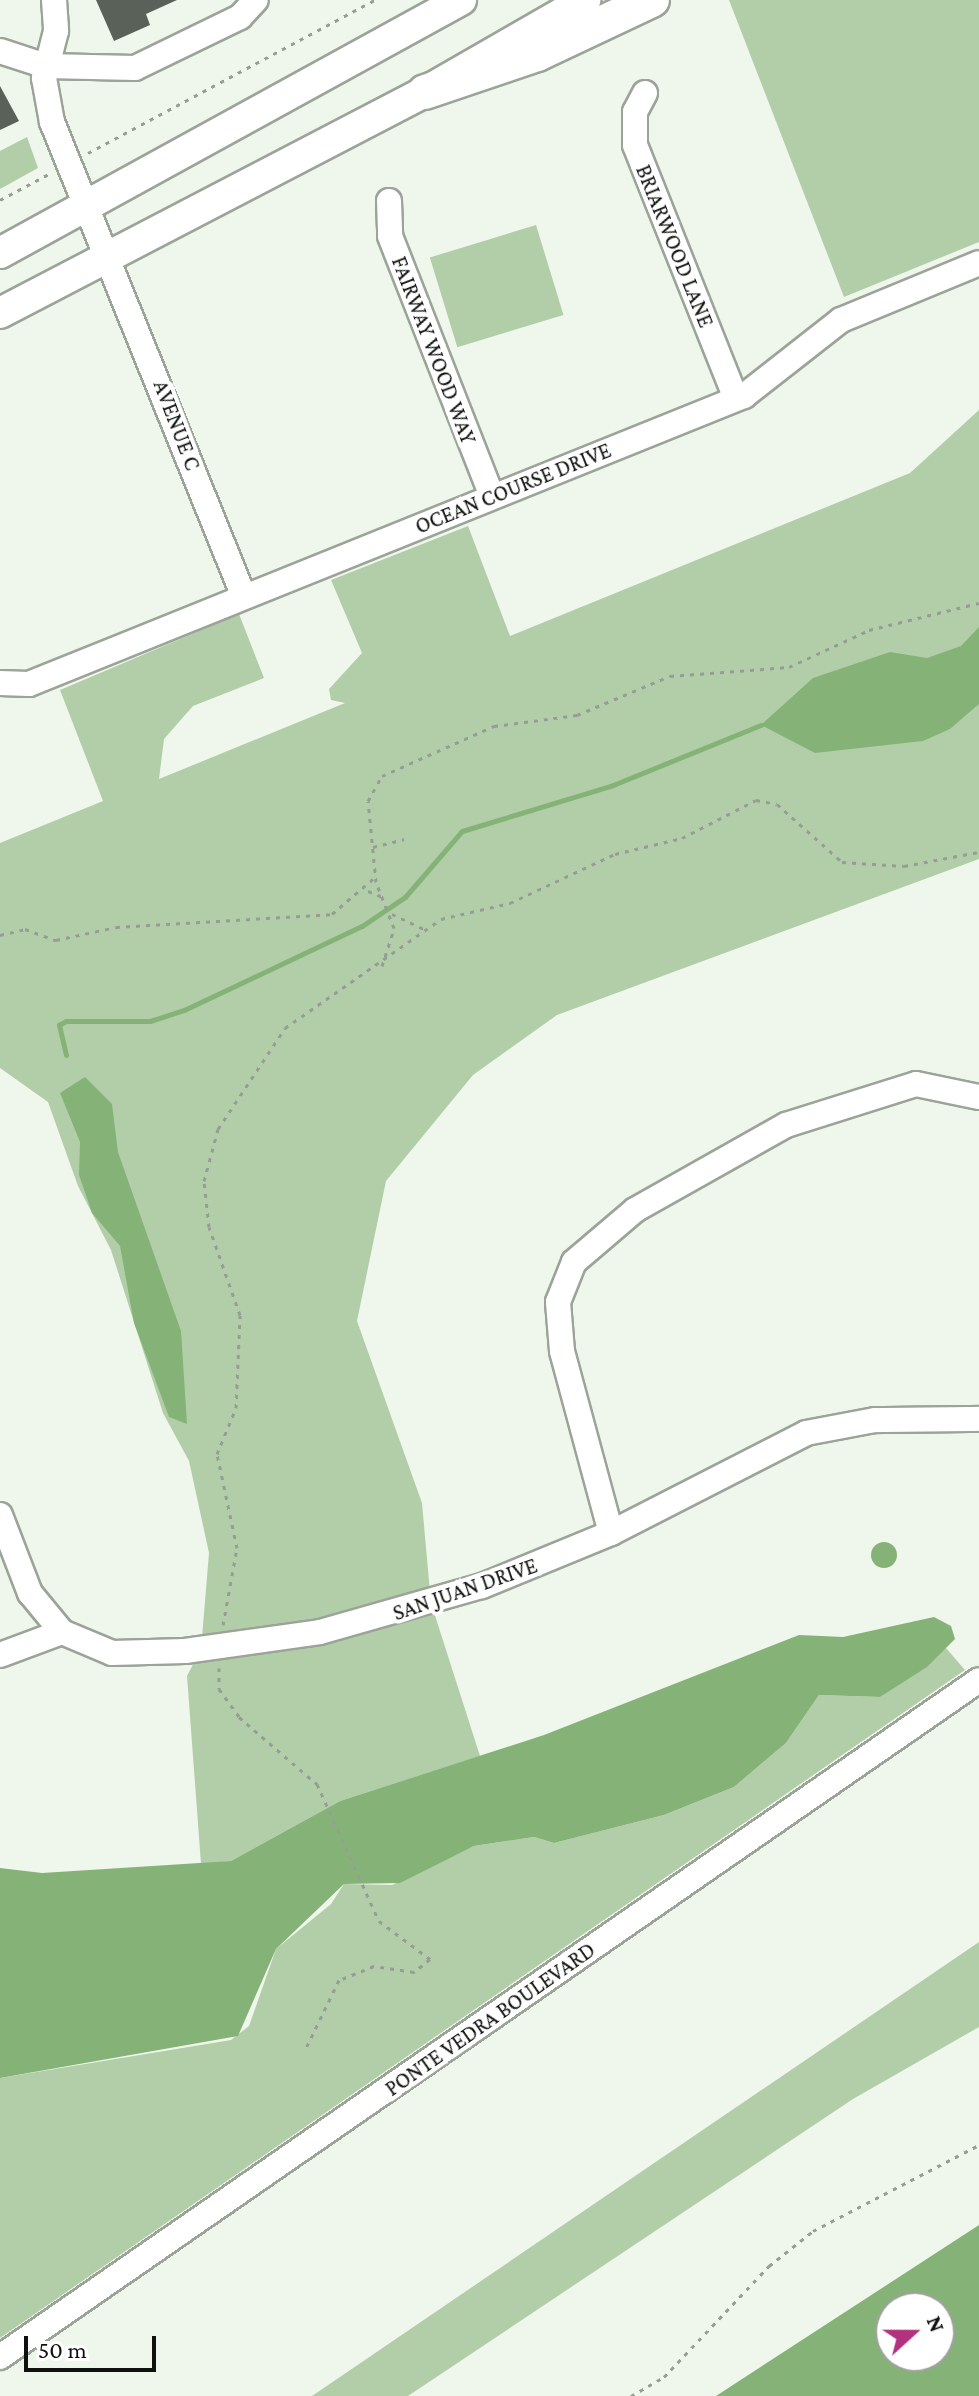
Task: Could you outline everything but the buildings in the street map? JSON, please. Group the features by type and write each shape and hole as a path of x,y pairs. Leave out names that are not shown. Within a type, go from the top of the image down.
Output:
{"highway":[{"path":"425,92 537,54 652,0"}],"main road":[{"path":"0,253 461,0"},
{"path":"0,313 110,253 425,92 585,0"}],"street":[{"name":"AVENUE C","path":"54,0 56,31 46,66 45,100 110,253 244,597"},
{"path":"0,51 46,66 135,68 240,17 256,0"},
{"name":"BRIARWOOD LANE","path":"645,93 635,112 635,145 736,399"},
{"name":"FAIRWAY WOOD WAY","path":"389,201 390,236 492,496"},
{"name":"OCEAN COURSE DRIVE","path":"0,683 29,684 736,399 841,320 979,263"},
{"path":"611,1533 562,1351 558,1302 574,1262 635,1210 786,1125 916,1084 979,1097"},
{"name":"SAN JUAN DRIVE","path":"0,1515 30,1593 62,1632 112,1653 220,1647 390,1615 611,1533 806,1433 875,1420 979,1419"},
{"path":"0,1655 62,1632"},
{"name":"PONTE VEDRA BOULEVARD","path":"0,2357 979,1680"}],"path":[{"path":"0,200 375,0"},
{"path":"425,929 392,913 383,897 376,876 373,847 372,787 464,736 577,715 670,676 789,667 869,630 979,603"},
{"path":"305,2050 339,1980 362,1968 404,1972 428,1964 428,1952 385,1928 364,1894 324,1798 219,1689 220,1647 237,1548 217,1454 236,1408 240,1315 209,1227 209,1150 236,1095 285,1028 382,966 425,929 510,903 615,854 682,838 756,800 777,804 842,862 904,866 979,852"},
{"path":"373,847 404,839"},
{"path":"0,935 25,929 56,940 116,927 288,920 340,912 367,891 376,876"},
{"path":"367,891 383,897"},
{"path":"382,966 392,913"},
{"path":"631,2396 664,2377 769,2266 813,2231 979,2145"}],"shaded area":[{"path":"729,0 979,0 979,242 844,297"},
{"path":"27,137 38,168 0,189 0,151"},
{"path":"536,225 563,315 457,347 430,257"},
{"path":"979,410 979,859 557,1015 473,1075 386,1181 357,1321 422,1503 431,1603 480,1756 340,1801 231,1861 201,1864 187,1676 201,1649 209,1553 189,1461 163,1413 111,1250 78,1186 48,1102 0,1068 0,843 103,801 60,690 239,614 264,678 193,706 164,739 159,779 345,703 331,700 329,689 362,653 331,580 468,526 510,636 910,473"},
{"path":"979,627 979,704 950,729 923,741 815,753 761,725 813,678 890,652 927,658 961,646"},
{"path":"85,1077 112,1104 118,1152 181,1331 187,1424 169,1417 134,1323 120,1246 92,1213 79,1175 80,1142 60,1093"},
{"path":"884,1542 893,1546 897,1555 893,1564 884,1568 875,1564 871,1555 875,1546"},
{"path":"934,1617 951,1626 955,1639 927,1667 880,1697 819,1695 786,1743 734,1787 664,1815 554,1843 534,1837 474,1846 400,1883 344,1884 276,1949 238,2036 0,2078 0,1868 42,1873 231,1861 340,1801 544,1735 799,1635 843,1637"},
{"path":"946,1648 965,1670 0,2338 0,2078 231,2040 249,2026 276,1949 331,1904 344,1884 392,1885 474,1846 534,1837 554,1843 664,1815 734,1787 786,1743 819,1695 880,1697"},
{"path":"979,1942 979,2027 853,2099 408,2396 312,2396"},
{"path":"979,2225 979,2396 716,2396 875,2293 875,2372 955,2372 955,2292 876,2292"}],"waterway":[{"path":"66,1055 59,1025 66,1021 150,1021 184,1010 362,926 405,897 462,831 613,785 761,725"}]}
